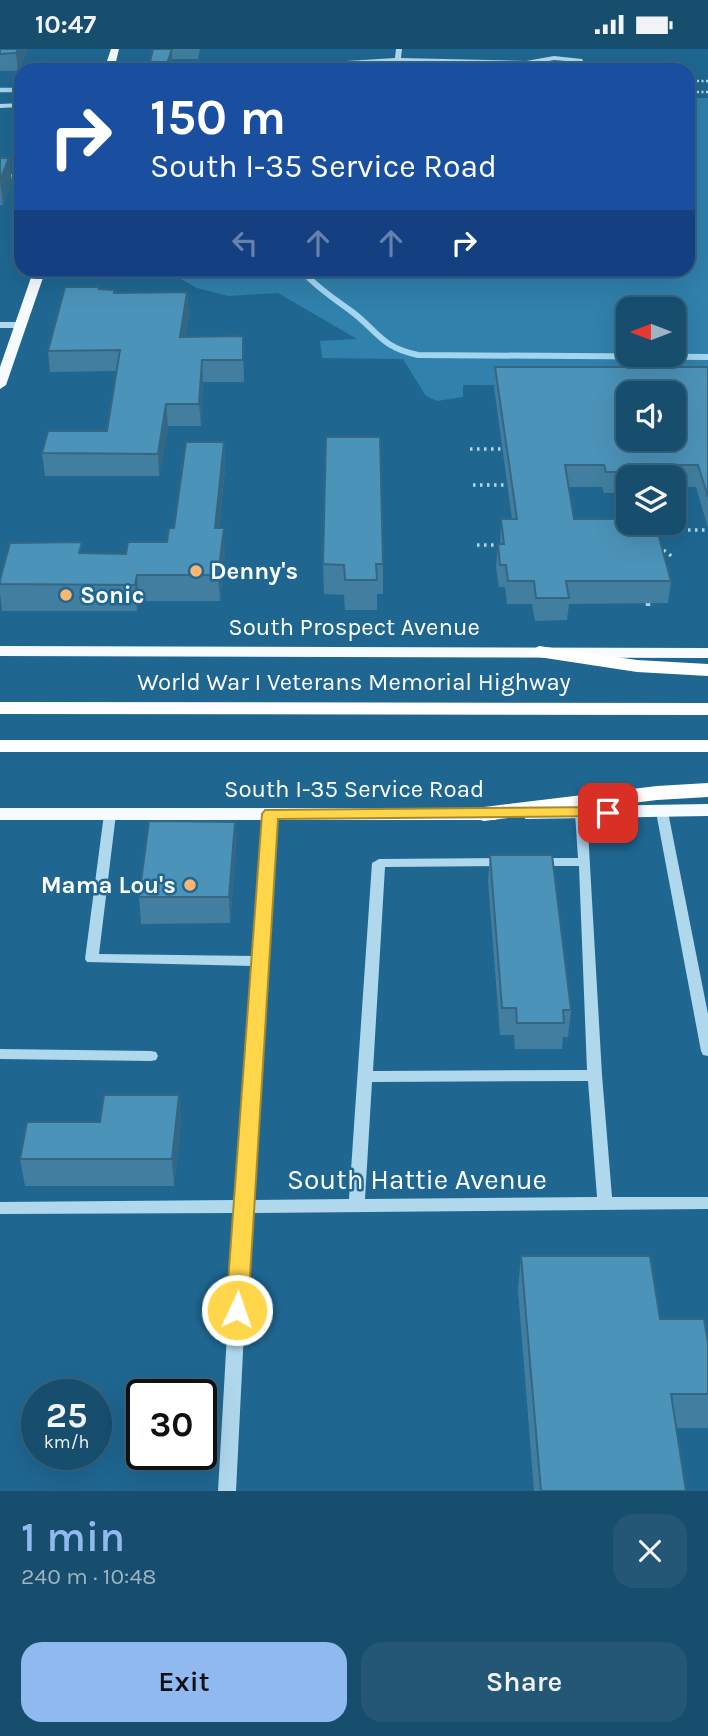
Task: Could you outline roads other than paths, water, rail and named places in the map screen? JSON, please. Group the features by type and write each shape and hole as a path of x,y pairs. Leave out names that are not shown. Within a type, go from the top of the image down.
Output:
{"highway":[{"path":"539,652 637,666 708,670"},
{"name":"World War I Veterans Memorial Highway","path":"0,708 708,709"},
{"path":"0,746 708,746"},
{"path":"484,814 657,793 708,790"}],"main road":[{"path":"0,385 37,277"},
{"name":"South Prospect Avenue","path":"0,651 708,653"},
{"name":"South I-35 Service Road","path":"0,814 484,814 708,810"}],"street":[{"path":"398,60 399,49"},
{"path":"349,63 398,60 526,62 571,58 582,63"},
{"path":"526,62 532,63"},
{"path":"0,324 21,325"},
{"path":"662,812 706,1026 708,1051"},
{"path":"581,813 605,1204"},
{"path":"110,814 92,959 260,961"},
{"path":"227,1491 242,1206 271,814"},
{"path":"357,1205 379,863 585,862"},
{"path":"0,1054 151,1056"},
{"path":"365,1077 595,1075"},
{"name":"South Hattie Avenue","path":"0,1208 708,1203"}],"waterway":[{"path":"0,90 14,90"},
{"path":"309,278 387,343 418,355 708,357"}],"place":[{"name":"Denny's","path":"196,571"},
{"name":"Sonic","path":"66,595"},
{"name":"Mama Lou's","path":"190,885"}]}
